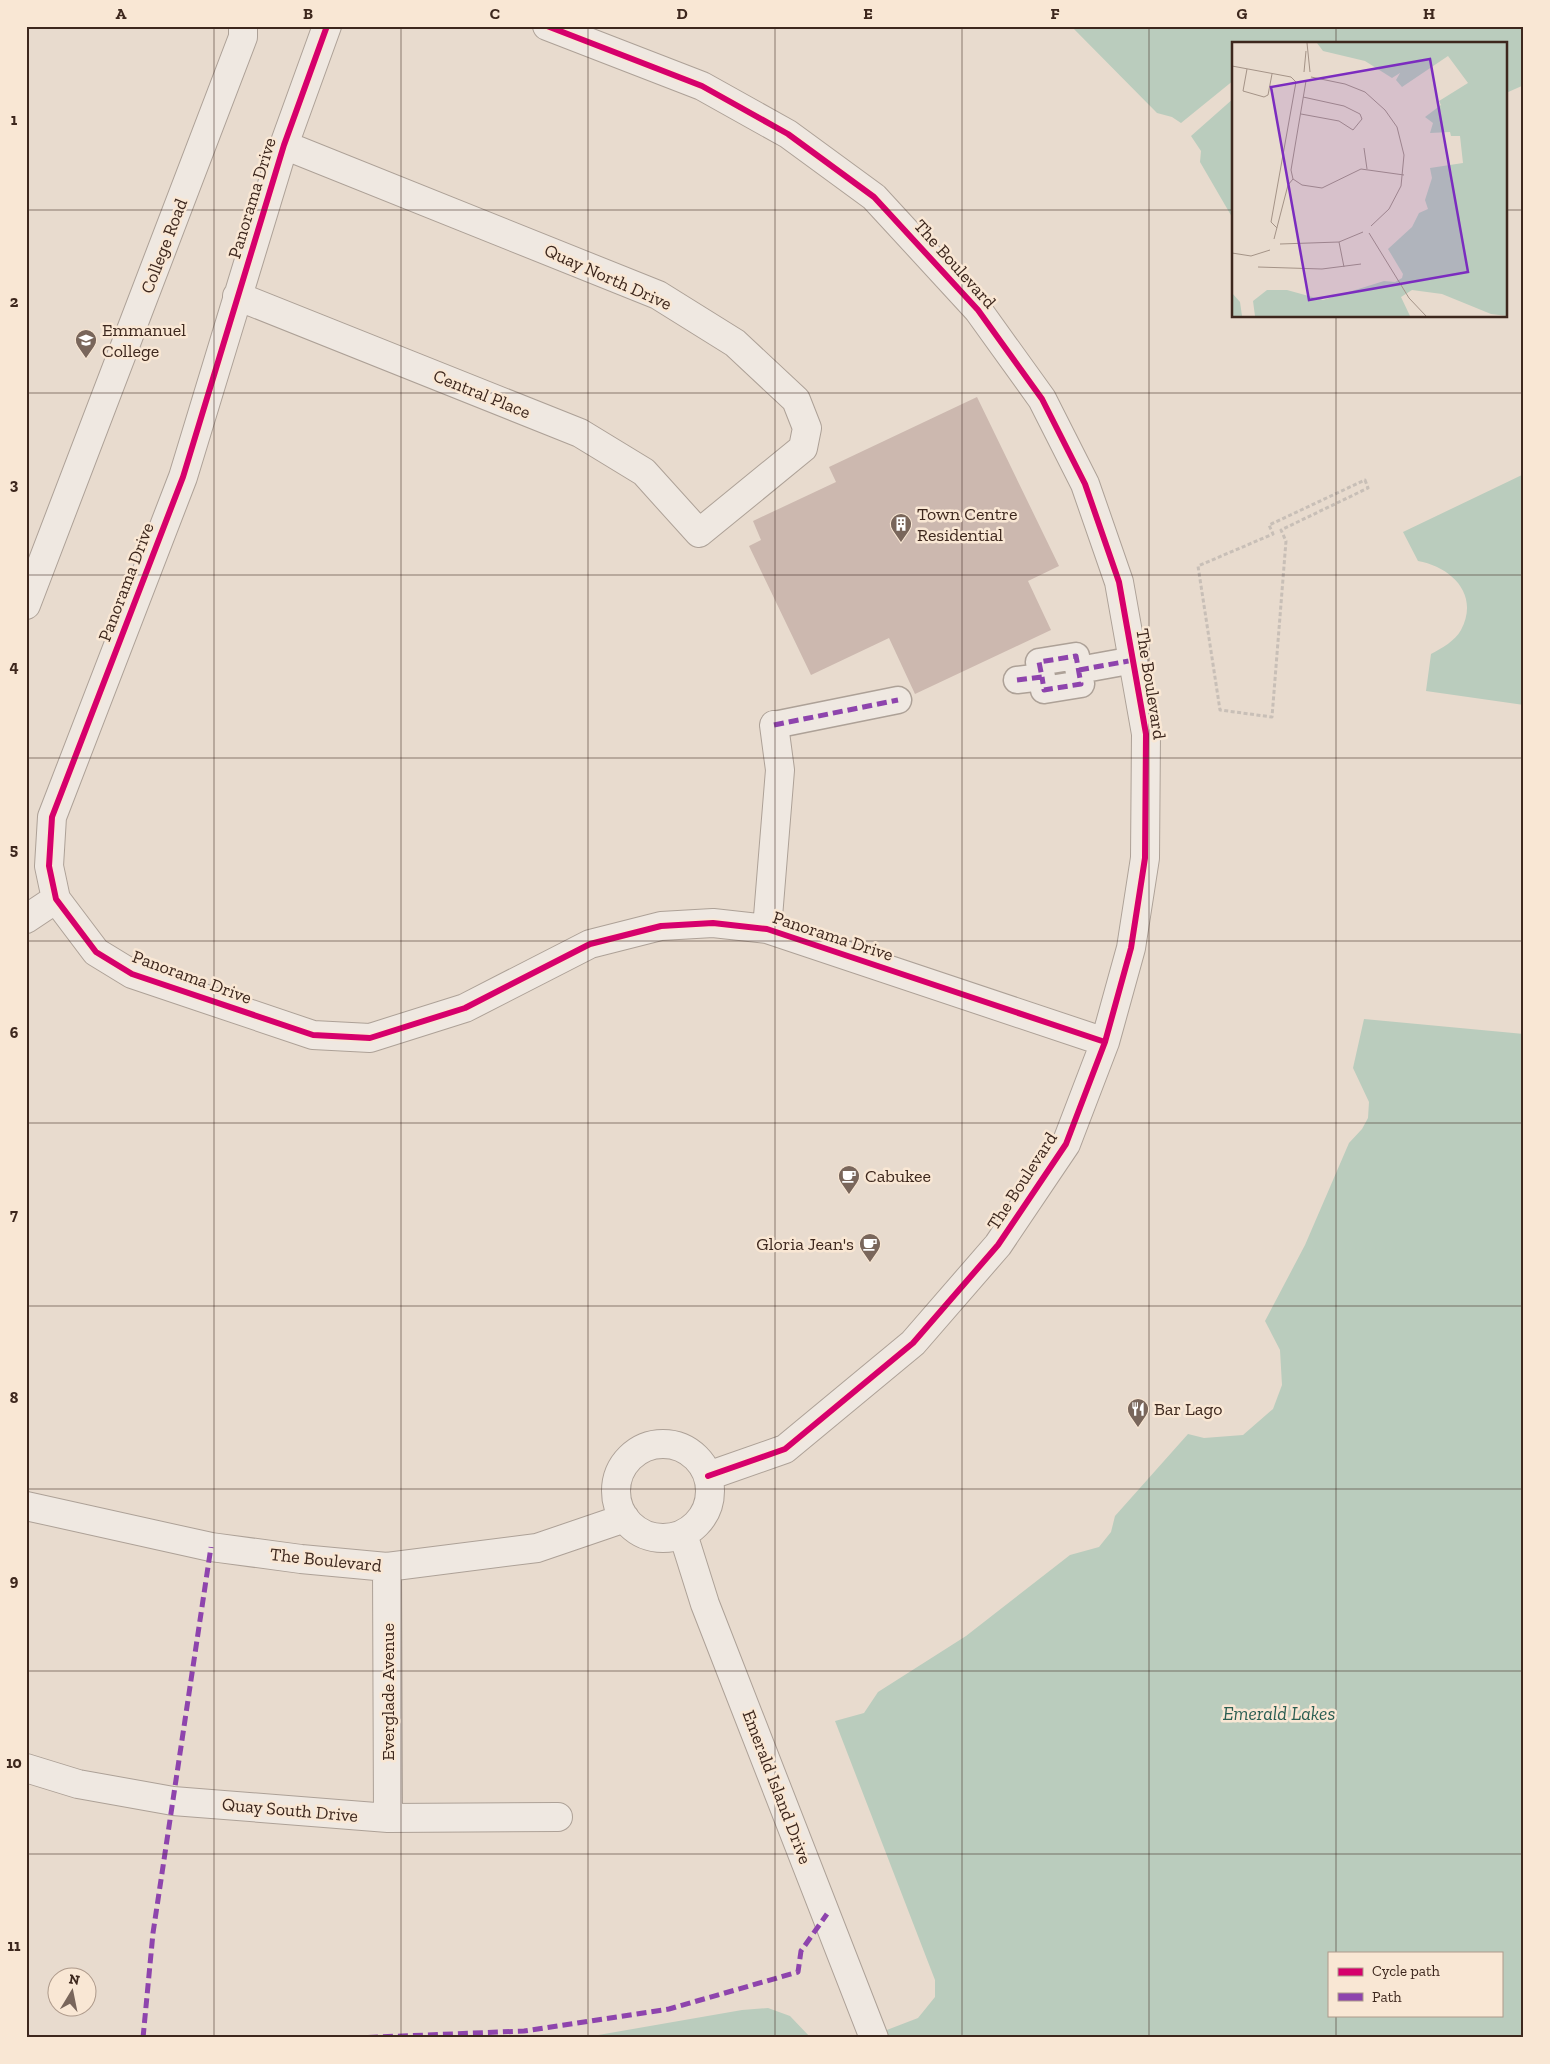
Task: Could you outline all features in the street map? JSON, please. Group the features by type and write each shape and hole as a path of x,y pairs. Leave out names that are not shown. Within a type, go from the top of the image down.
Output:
{"street":[{"name":"College Road","path":"26,605 240,46 243,37 243,26"},
{"name":"Panorama Drive","path":"327,26 284,145 183,477 52,817 49,866 56,899 96,952 132,974 313,1036 370,1038 465,1008 590,944 661,926 713,923 767,929 1105,1042"},
{"name":"The Boulevard","path":"547,26 702,86 788,134 874,197 978,310 1042,399 1085,484 1119,582 1146,734 1146,858 1131,948 1105,1042 1066,1144 998,1245 913,1343 785,1449 708,1476"},
{"name":"Quay North Drive","path":"284,145 658,295 735,344 796,400 807,428 803,448 699,533"},
{"name":"Central Place","path":"237,296 580,433 644,472 699,533"},
{"path":"1030,678 1039,662 1076,656 1079,670 1134,660"},
{"path":"767,929 780,770 774,726 898,700"},
{"path":"26,919 56,899"},
{"path":"661,1444 677,1446 689,1452 702,1464 708,1476 710,1492 706,1511 696,1525 683,1534 667,1538 647,1535 632,1528 624,1518 617,1503 615,1491 618,1475 633,1455 647,1446 661,1444"},
{"name":"The Boulevard","path":"26,1506 211,1547 301,1559 387,1567 537,1548 624,1518"},
{"name":"Emerald Island Drive","path":"683,1534 705,1604 874,2038"},
{"name":"Everglade Avenue","path":"387,1567 388,1818"},
{"name":"Quay South Drive","path":"26,1768 78,1784 173,1801 388,1818 558,1817"}],"path":[{"path":"1365,480 1368,488 1281,530 1286,541 1272,717 1220,710 1217,692 1198,566 1273,534 1269,525 1365,480"}],"water":[{"path":"1071,26 1524,26 1524,85 1508,92 1508,42 1232,42 1232,82 1181,123 1172,117 1157,113"},
{"path":"1232,100 1232,217 1200,162 1201,151 1191,136"},
{"path":"1524,474 1524,705 1426,691 1431,654 1448,644 1461,630 1466,617 1467,605 1459,584 1451,576 1430,564 1418,561 1403,532"},
{"name":"Emerald Lakes","path":"1364,1019 1524,1034 1524,2038 866,2038 918,2018 935,1997 935,1980 835,1721 864,1713 878,1692 966,1636 1070,1555 1099,1547 1111,1532 1115,1516 1188,1434 1204,1438 1243,1435 1273,1409 1282,1385 1280,1350 1265,1321 1305,1245 1349,1143 1362,1129 1368,1118 1369,1102 1353,1068"},
{"path":"768,2008 790,2016 811,2038 581,2038 742,2010"}],"building":[{"name":"Town Centre Residential","path":"977,397 1059,566 1028,581 1051,630 915,694 889,638 811,675 749,546 761,540 753,521 836,482 829,467"}],"marked path":[{"path":"1017,680 1042,677 1039,662 1076,656 1081,684 1044,690 1042,677"},
{"path":"1079,670 1134,660"},
{"path":"774,725 898,700"},
{"path":"143,2038 153,1933 211,1547"},
{"path":"353,2038 524,2031 669,2009 798,1972 801,1951 827,1914"},
{"path":"26,2036 31,2038"}],"cycle path":[{"path":"327,26 284,145 183,477 52,817 49,866 56,899 96,952 132,974 313,1035 370,1038 465,1008 590,944 661,926 713,923 767,929 1105,1042"},
{"path":"547,26 702,86 788,134 874,197 978,310 1042,399 1085,484 1119,582 1146,734 1145,858 1131,948 1105,1042 1066,1144 998,1245 913,1343 785,1449 708,1476"}],"place":[{"name":"Emmanuel College","path":"86,359"},
{"name":"Town Centre Residential","path":"901,543"},
{"name":"Cabukee","path":"849,1195"},
{"name":"Gloria Jean's","path":"870,1263"},
{"name":"Bar Lago","path":"1138,1428"}]}
